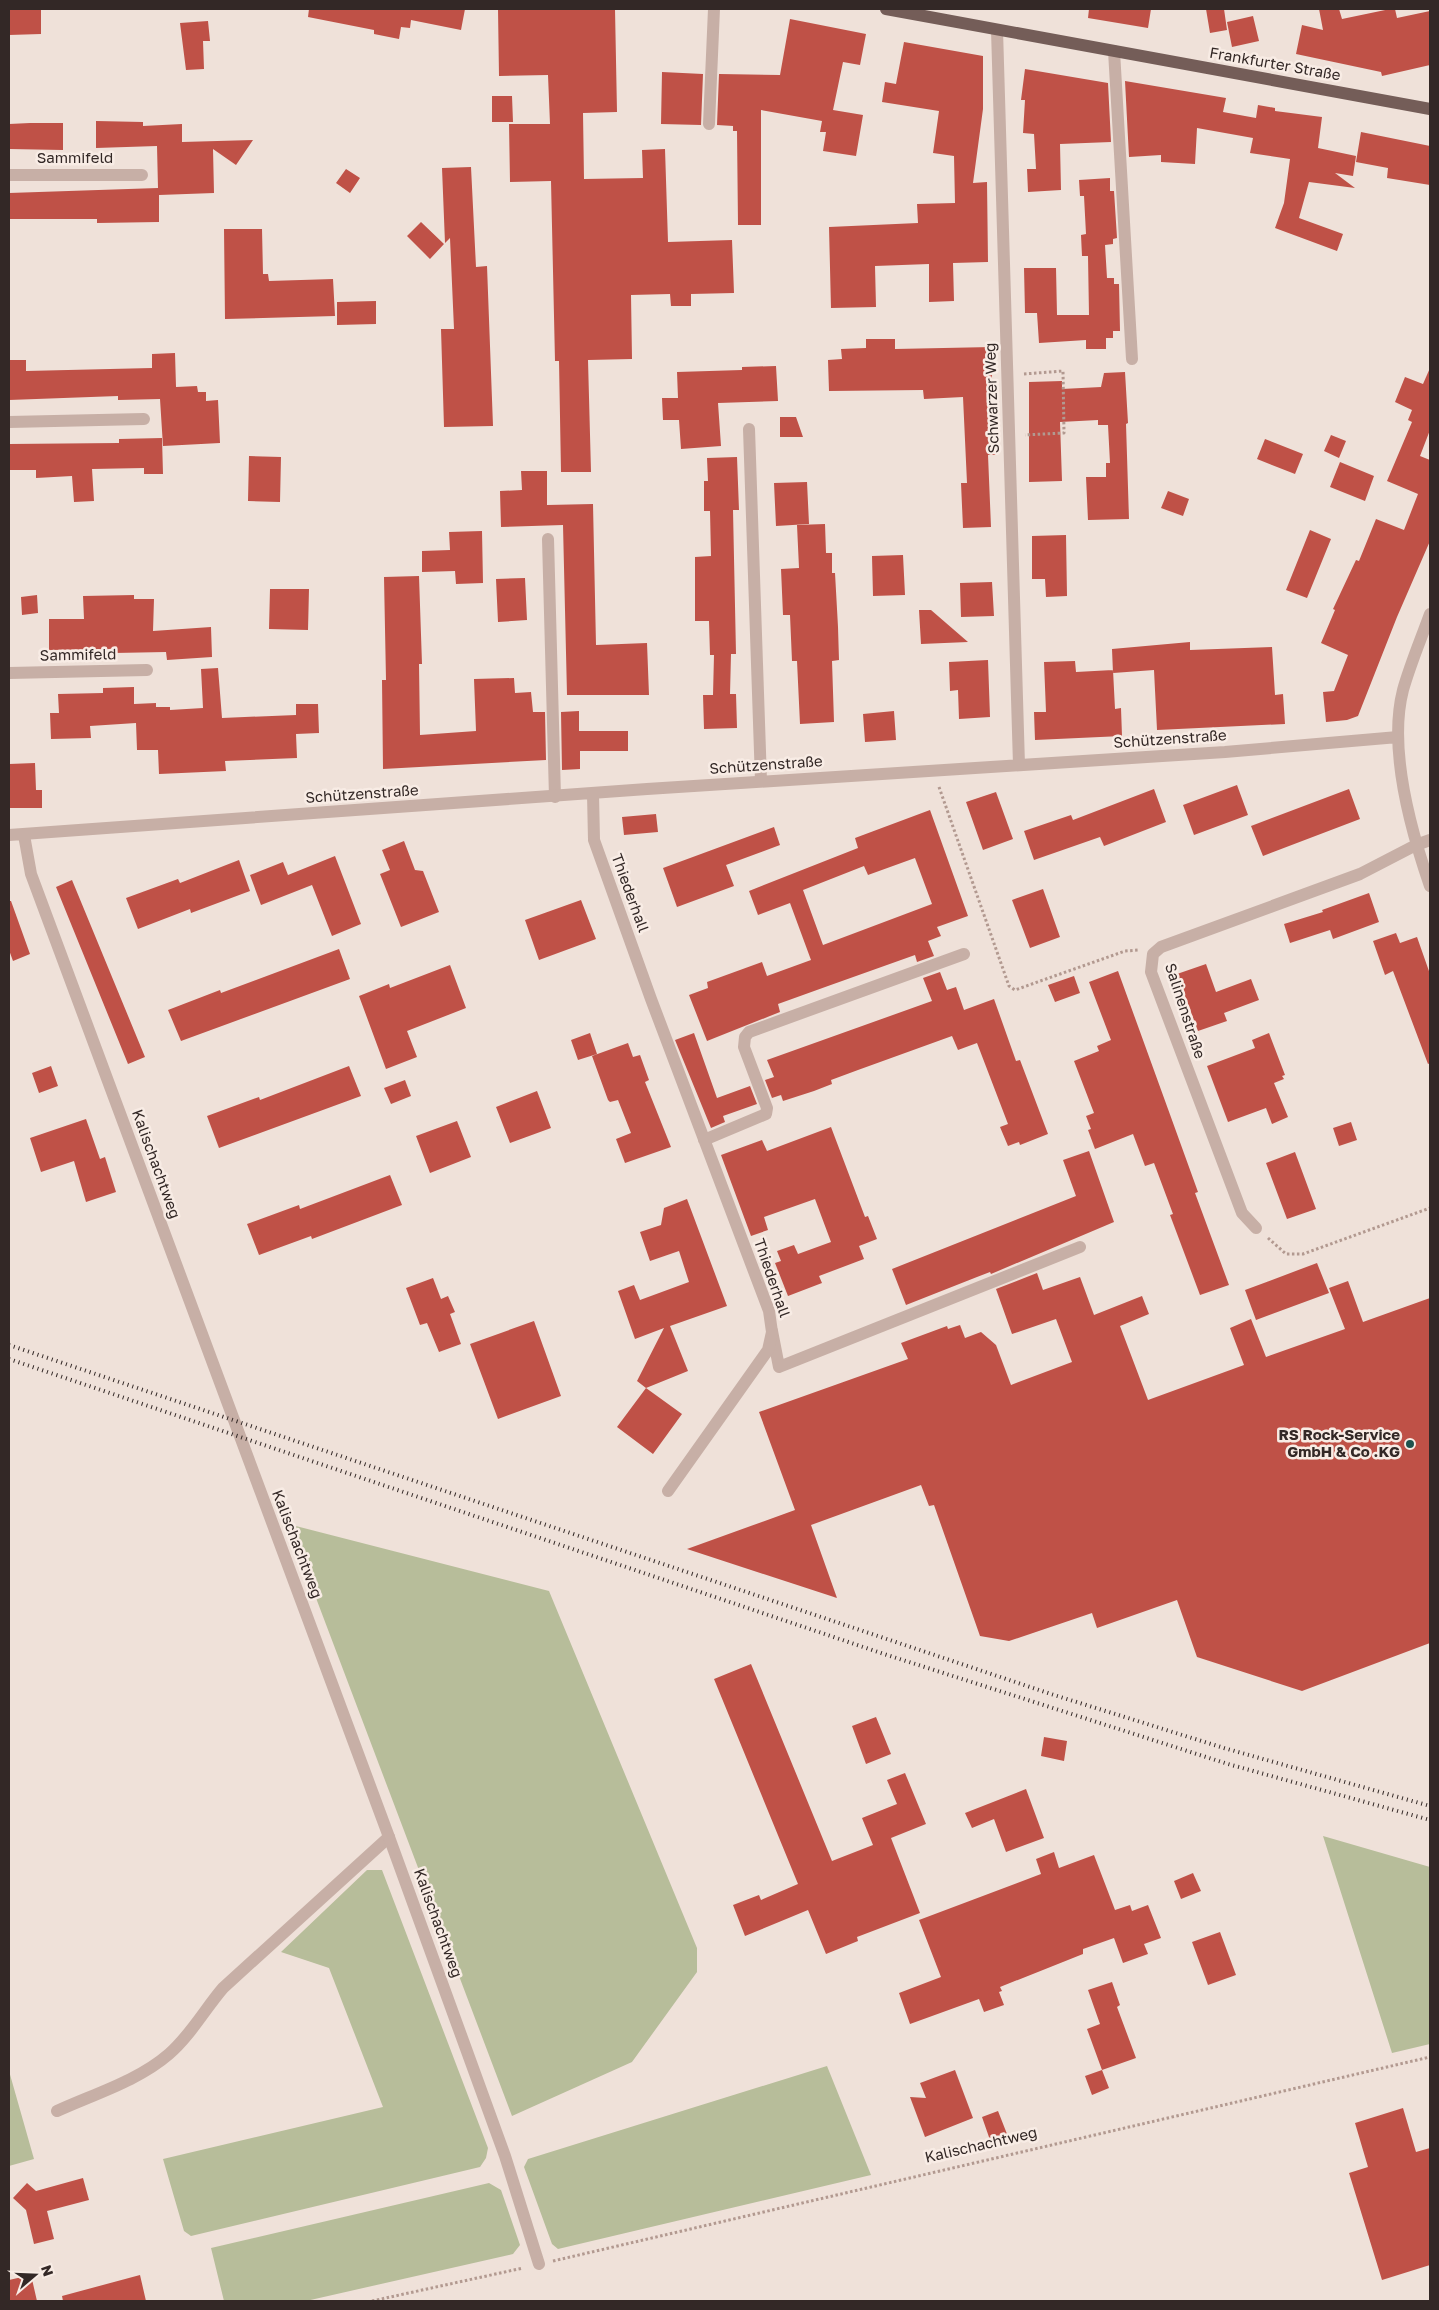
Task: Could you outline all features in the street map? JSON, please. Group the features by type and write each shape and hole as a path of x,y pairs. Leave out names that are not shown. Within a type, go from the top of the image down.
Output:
{"main road":[{"name":"Frankfurter Straße","path":"886,9 1430,109"}],"street":[{"path":"709,124 714,9"},
{"name":"Schwarzer Weg","path":"998,30 1019,765"},
{"path":"1114,51 1132,358"},
{"name":"Sammifeld","path":"9,175 142,175"},
{"path":"9,422 144,419"},
{"path":"749,429 761,782"},
{"path":"548,539 555,797"},
{"path":"1430,614 1403,692 1398,738 1400,762 1416,845 1430,886"},
{"name":"Sammifeld","path":"9,673 147,670"},
{"name":"Schützenstraße","path":"9,835 936,770 1225,752 1398,738"},
{"name":"Thiederhall","path":"593,794 594,840 772,1326 768,1350 668,1490"},
{"name":"Kalischachtweg","path":"24,835 31,874 389,1837 505,2156 539,2264"},
{"name":"Salinenstraße","path":"1256,1228 1242,1213 1201,1108 1151,972 1154,954 1161,947 1168,944 1360,874 1416,845 1430,840"},
{"path":"704,1140 766,1114 767,1108 744,1046 745,1037 749,1032 964,954"},
{"path":"772,1326 779,1367 1080,1247"},
{"path":"56,2111 119,2084 169,2054 188,2034 223,1988 389,1837"}],"path":[{"path":"1010,436 1064,433 1063,371 1024,372 1024,382"},
{"path":"1026,426 1026,435"},
{"path":"936,770 940,787 1009,986 1015,990 1125,950 1135,949 1154,954"},
{"path":"1256,1228 1286,1254 1303,1254 1430,1208"},
{"name":"Kalischachtweg","path":"372,2301 1430,2057"}],"green space":[{"path":"288,1524 549,1591 697,1948 697,1972 632,2062 512,2116"},
{"path":"1323,1836 1430,1867 1430,2044 1392,2053"},
{"path":"367,1870 382,1870 488,2148 486,2158 480,2167 191,2236 184,2231 163,2159 383,2107 329,1968 281,1952"},
{"path":"827,2066 871,2175 558,2249 552,2244 524,2167 528,2159"},
{"path":"9,2071 34,2159 9,2166"},
{"path":"489,2183 501,2190 520,2245 513,2254 306,2301 224,2301 211,2248"}],"building":[{"path":"41,9 41,34 9,35 9,10"},
{"path":"309,9 465,9 461,30 411,20 410,28 401,27 399,39 374,34 374,30 308,17"},
{"path":"498,9 615,9 617,112 583,113 584,179 643,178 642,150 665,149 668,242 732,240 734,293 691,294 691,306 671,306 670,294 631,295 632,359 588,360 591,472 561,472 559,361 555,361 551,181 510,182 509,124 550,124 548,75 499,76"},
{"path":"1089,9 1151,9 1148,28 1088,18"},
{"path":"1206,9 1224,9 1227,30 1210,33"},
{"path":"1319,9 1339,9 1342,19 1390,9 1395,9 1397,18 1430,11 1430,65 1382,76 1381,72 1296,54 1302,25 1323,30"},
{"path":"1253,16 1259,41 1232,47 1227,22"},
{"path":"790,19 866,34 860,65 843,62 833,110 863,115 856,156 823,151 826,132 820,132 822,121 761,110 761,225 738,225 737,131 733,131 733,126 717,125 719,74 780,75"},
{"path":"208,21 210,41 203,41 204,69 186,70 180,23"},
{"path":"904,42 983,56 983,109 973,183 987,182 988,262 953,263 954,301 929,302 929,264 875,266 876,307 831,308 829,227 918,223 917,204 955,203 954,156 933,153 939,111 882,102 885,82 896,84"},
{"path":"1025,69 1108,83 1111,142 1060,144 1061,190 1028,192 1027,169 1036,169 1034,134 1023,133 1025,100 1021,100"},
{"path":"662,72 703,74 701,125 661,124"},
{"path":"1125,81 1226,98 1223,112 1256,118 1258,105 1275,108 1275,111 1322,117 1318,148 1356,156 1353,176 1335,173 1355,188 1309,182 1299,218 1343,234 1337,251 1275,228 1284,203 1290,159 1250,153 1253,138 1197,128 1195,164 1161,162 1161,155 1129,157"},
{"path":"492,96 512,96 513,122 492,122"},
{"path":"96,121 143,122 143,126 182,124 182,142 253,140 236,165 213,149 214,193 159,195 159,222 97,223 97,219 9,219 9,193 158,188 157,146 96,148"},
{"path":"63,123 63,150 9,149 9,124"},
{"path":"1361,132 1430,146 1430,185 1387,178 1388,168 1356,162"},
{"path":"471,167 476,267 487,266 493,426 444,427 441,329 454,329 450,238 445,243 442,168"},
{"path":"346,169 360,178 350,193 336,183"},
{"path":"1110,178 1110,191 1114,191 1117,238 1113,239 1113,244 1105,245 1107,278 1114,278 1114,284 1119,284 1120,331 1113,331 1113,338 1106,338 1106,349 1086,349 1086,340 1039,343 1037,313 1025,313 1024,268 1056,268 1057,315 1089,315 1088,256 1082,256 1081,235 1086,234 1084,196 1080,196 1079,180"},
{"path":"421,222 444,244 430,259 407,236"},
{"path":"224,229 262,229 263,274 268,274 269,281 333,279 335,316 225,319"},
{"path":"376,301 376,324 337,325 337,302"},
{"path":"866,339 895,339 895,349 992,347 992,406 995,406 997,455 988,455 991,527 963,528 961,483 967,483 963,397 924,399 923,390 829,391 828,360 842,359 841,349 866,348"},
{"path":"175,353 176,387 197,386 198,392 206,392 206,401 218,400 220,443 163,446 160,399 118,400 118,396 9,400 9,360 26,360 26,371 152,368 152,354"},
{"path":"776,366 778,401 718,403 721,446 681,449 679,420 663,420 662,398 678,398 677,372 742,370 742,367"},
{"path":"1430,368 1430,430 1420,456 1430,460 1430,541 1397,617 1358,716 1347,720 1326,722 1323,692 1334,691 1348,655 1321,643 1335,610 1333,609 1356,560 1359,561 1376,519 1404,530 1418,494 1387,481 1412,422 1408,420 1412,410 1395,402 1405,377 1423,384"},
{"path":"1125,372 1128,423 1126,424 1129,519 1088,520 1086,477 1106,477 1106,463 1110,463 1108,425 1098,425 1098,420 1060,422 1062,481 1029,482 1029,382 1062,381 1062,389 1101,387 1104,373"},
{"path":"780,417 796,417 803,437 780,437"},
{"path":"1331,435 1346,441 1339,458 1324,451"},
{"path":"162,438 163,474 144,474 144,468 92,469 94,501 74,502 72,476 36,478 36,470 9,470 9,444 119,443 119,439"},
{"path":"1265,439 1303,454 1295,474 1257,459"},
{"path":"249,456 281,457 280,502 248,501"},
{"path":"737,457 739,510 733,510 736,654 731,654 730,694 736,694 737,728 704,729 703,695 713,695 714,655 710,655 709,621 695,621 695,557 711,556 710,511 704,511 704,481 708,481 707,458"},
{"path":"1340,462 1374,476 1365,501 1330,487"},
{"path":"521,471 547,471 547,505 593,504 596,645 647,643 649,695 567,695 563,525 501,527 500,491 522,490"},
{"path":"807,482 809,524 776,526 774,483"},
{"path":"1168,491 1189,499 1183,516 1161,508"},
{"path":"825,524 826,553 832,553 832,573 835,573 838,627 839,660 832,661 834,722 800,724 797,661 792,661 790,615 783,615 781,569 799,568 797,525"},
{"path":"1310,530 1331,539 1307,598 1286,590"},
{"path":"482,531 483,583 456,584 455,571 422,572 422,551 450,550 449,532"},
{"path":"1066,535 1067,596 1046,597 1045,579 1032,579 1032,536"},
{"path":"903,555 905,595 873,596 872,556"},
{"path":"419,576 422,664 419,664 420,735 476,731 474,679 514,678 515,693 531,692 533,712 545,712 546,760 383,769 382,680 386,680 384,577"},
{"path":"525,578 527,620 498,622 496,579"},
{"path":"992,582 994,616 961,617 960,583"},
{"path":"270,589 309,589 308,630 269,629"},
{"path":"37,595 38,613 22,615 21,597"},
{"path":"134,595 134,599 154,599 153,631 211,627 212,657 167,660 166,652 114,653 114,649 49,650 49,619 84,619 83,596"},
{"path":"919,610 931,610 968,642 921,644"},
{"path":"1190,642 1190,650 1272,647 1275,695 1283,694 1285,724 1157,730 1154,670 1113,673 1112,649"},
{"path":"988,660 990,717 959,719 958,690 950,691 949,662"},
{"path":"1075,661 1076,672 1113,670 1115,709 1121,708 1122,736 1035,740 1034,712 1046,712 1044,662"},
{"path":"218,668 222,718 296,715 296,704 318,704 319,733 296,734 297,758 225,761 226,771 159,774 158,750 137,750 136,723 90,726 91,738 51,739 50,713 59,713 58,694 103,693 103,688 134,687 134,704 156,703 156,707 170,707 170,710 203,708 201,669"},
{"path":"579,711 579,731 628,731 628,751 580,751 580,769 562,770 561,712"},
{"path":"894,711 896,740 865,742 863,714"},
{"path":"35,763 36,790 42,790 42,808 9,808 9,764"},
{"path":"1237,785 1248,815 1194,835 1183,805"},
{"path":"1154,789 1166,822 1104,846 1100,837 1034,860 1024,831 1071,815 1073,820"},
{"path":"1349,789 1360,819 1263,856 1251,826"},
{"path":"996,792 1013,839 983,850 966,802"},
{"path":"930,810 968,916 937,927 941,936 928,941 934,956 917,962 915,955 778,1004 780,1012 707,1041 689,995 708,988 707,982 762,962 767,976 811,960 790,903 758,915 749,891 858,848 855,838","holes":["915,858 932,904 823,945 803,890 864,866 868,875"]},
{"path":"656,814 658,832 624,835 622,817"},
{"path":"774,827 780,845 726,865 734,886 677,907 663,868"},
{"path":"404,841 415,870 423,871 439,912 401,927 380,874 390,870 382,850"},
{"path":"335,856 361,924 332,936 312,885 261,905 250,875 283,862 288,875"},
{"path":"239,860 250,891 191,913 190,909 138,929 126,898 178,879 180,883"},
{"path":"72,880 145,1057 128,1064 56,887"},
{"path":"1043,889 1060,937 1030,948 1012,900"},
{"path":"1369,893 1379,922 1333,939 1330,930 1290,943 1284,924 1323,912 1322,910"},
{"path":"581,900 596,939 539,960 525,920"},
{"path":"9,901 11,901 30,954 13,961 9,950"},
{"path":"1396,933 1400,943 1417,937 1430,974 1430,1063 1428,1064 1393,971 1385,975 1373,941"},
{"path":"339,949 350,979 181,1041 168,1010 220,990 221,993"},
{"path":"1206,964 1216,992 1251,979 1259,1000 1224,1013 1227,1021 1198,1031 1177,974"},
{"path":"450,965 466,1008 407,1031 417,1057 386,1069 359,996 389,984 390,988"},
{"path":"1118,971 1198,1192 1195,1193 1229,1285 1200,1295 1170,1215 1173,1214 1154,1163 1145,1166 1133,1134 1095,1149 1088,1130 1091,1129 1086,1116 1094,1113 1074,1061 1099,1051 1097,1046 1111,1040 1089,982"},
{"path":"940,972 947,990 956,987 964,1010 994,999 1016,1061 1020,1060 1048,1134 1020,1145 1019,1142 1008,1146 1000,1127 1008,1124 977,1043 958,1050 952,1036 831,1080 832,1084 814,1091 783,1101 781,1095 772,1098 765,1080 774,1077 767,1060 932,1001 923,978"},
{"path":"1074,976 1080,993 1055,1002 1048,985"},
{"path":"590,1033 597,1054 578,1060 571,1040"},
{"path":"694,1033 717,1098 750,1086 757,1104 723,1116 725,1122 711,1128 675,1040"},
{"path":"1269,1033 1285,1075 1282,1076 1284,1079 1274,1083 1288,1117 1272,1124 1266,1108 1228,1122 1207,1066 1255,1048 1252,1040"},
{"path":"628,1043 633,1057 640,1055 649,1080 645,1082 671,1147 625,1163 616,1139 631,1133 618,1100 610,1102 608,1100 592,1056"},
{"path":"51,1066 58,1086 39,1093 32,1073"},
{"path":"349,1066 361,1096 219,1148 207,1116 259,1097 260,1100"},
{"path":"405,1080 411,1096 391,1104 384,1088"},
{"path":"537,1091 551,1128 510,1143 496,1107"},
{"path":"86,1119 100,1159 105,1157 116,1192 86,1202 74,1161 41,1172 30,1138"},
{"path":"457,1121 471,1157 430,1173 416,1136"},
{"path":"1351,1122 1357,1140 1339,1146 1333,1128"},
{"path":"831,1127 865,1217 868,1216 877,1239 859,1246 864,1259 819,1276 822,1283 788,1296 775,1263 781,1261 777,1251 794,1245 798,1254 831,1242 815,1199 764,1217 768,1230 751,1236 721,1155 762,1140 767,1151"},
{"path":"1089,1151 1114,1222 991,1274 990,1272 906,1305 892,1269 1076,1196 1063,1160"},
{"path":"1295,1152 1316,1209 1287,1219 1266,1163"},
{"path":"390,1175 402,1205 312,1239 311,1236 259,1255 247,1224 299,1205 300,1209"},
{"path":"687,1199 727,1306 670,1326 688,1371 646,1388 637,1381 664,1328 635,1339 618,1291 634,1285 640,1300 689,1282 679,1251 650,1261 640,1232 661,1225 664,1208"},
{"path":"1317,1263 1329,1293 1256,1320 1245,1290"},
{"path":"1037,1273 1043,1290 1080,1277 1094,1315 1142,1296 1149,1314 1120,1326 1148,1400 1244,1365 1230,1328 1251,1319 1266,1357 1345,1329 1329,1288 1348,1281 1363,1322 1430,1298 1430,1643 1302,1691 1197,1657 1177,1600 1097,1628 1092,1613 1009,1641 980,1636 934,1505 929,1506 921,1485 811,1525 837,1598 687,1549 795,1510 759,1412 908,1359 901,1343 947,1326 948,1329 960,1325 965,1338 981,1332 996,1345 1011,1385 1072,1362 1056,1319 1012,1334 996,1289"},
{"path":"433,1278 441,1299 448,1296 455,1312 450,1314 461,1344 439,1352 427,1323 420,1325 406,1288"},
{"path":"534,1321 561,1396 498,1419 470,1344"},
{"path":"646,1388 682,1414 653,1454 617,1427"},
{"path":"751,1664 832,1861 873,1845 862,1818 897,1804 887,1780 905,1773 926,1824 891,1838 920,1913 857,1937 858,1941 826,1954 808,1910 745,1936 733,1905 759,1895 761,1900 798,1884 714,1679"},
{"path":"876,1717 891,1754 866,1764 852,1726"},
{"path":"1044,1737 1067,1741 1064,1761 1041,1756"},
{"path":"1026,1789 1044,1838 1006,1852 994,1819 972,1828 965,1813"},
{"path":"1054,1852 1059,1868 1094,1855 1115,1910 1130,1905 1132,1911 1148,1905 1161,1938 1144,1944 1148,1954 1123,1963 1114,1938 1083,1949 1083,1954 1000,1987 1002,1991 999,1992 1004,2005 984,2012 979,1999 910,2024 899,1993 941,1977 919,1920 1041,1874 1036,1859"},
{"path":"1193,1873 1201,1891 1181,1899 1174,1881"},
{"path":"1220,1932 1236,1975 1208,1985 1192,1942"},
{"path":"1112,1982 1120,2005 1117,2007 1136,2058 1102,2070 1087,2029 1100,2024 1088,1990"},
{"path":"955,2070 973,2118 925,2137 910,2097 926,2098 920,2083"},
{"path":"1102,2070 1109,2088 1092,2095 1085,2076"},
{"path":"1403,2108 1416,2152 1430,2148 1430,2265 1382,2280 1349,2173 1368,2167 1355,2123"},
{"path":"998,2111 1007,2134 990,2140 982,2117"},
{"path":"83,2178 89,2200 47,2211 54,2239 34,2244 26,2210 13,2198 27,2183 36,2191"},
{"path":"31,2275 37,2301 9,2301 9,2280"},
{"path":"140,2275 146,2301 63,2301 62,2296"}],"railway":[{"path":"9,1345 1051,1694 1224,1748 1430,1806"},
{"path":"9,1359 884,1654 1228,1764 1430,1820"}],"place":[{"name":"RS Rock-Service GmbH & Co .KG","path":"1410,1444"}]}
